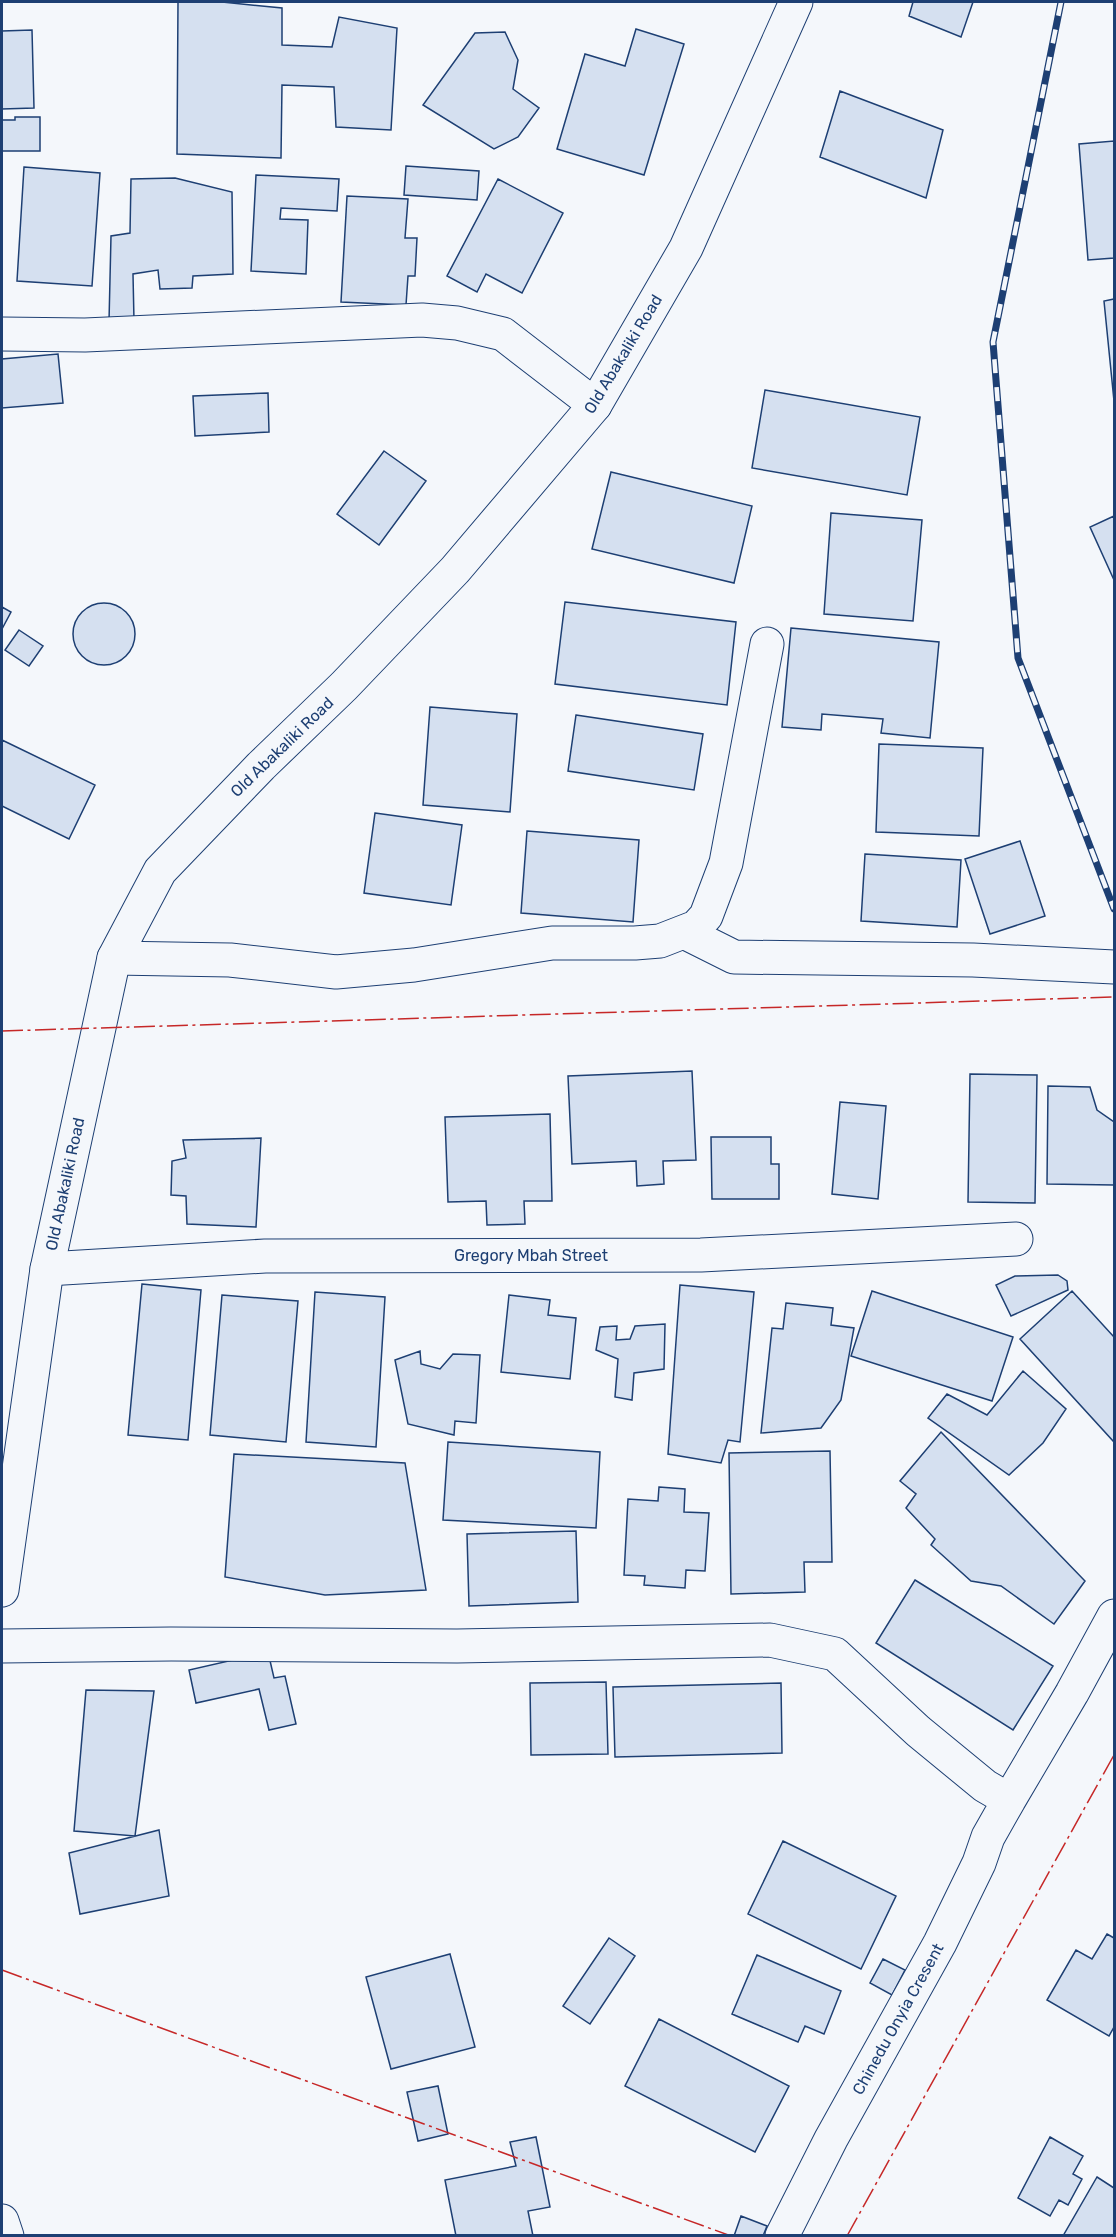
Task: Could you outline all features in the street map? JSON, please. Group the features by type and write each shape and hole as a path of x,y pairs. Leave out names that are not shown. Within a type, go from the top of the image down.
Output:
{"street":[{"name":"Old Abakaliki Road","path":"2,1590 47,1269 114,958 160,871 261,766 344,686 455,570 595,405 686,249 796,2"},
{"path":"2,334 85,335 422,320 457,323 503,334 595,405"},
{"path":"114,958 230,960 336,972 414,964 552,943 660,941 696,927 706,916 726,863 767,644"},
{"path":"684,932 734,957 973,960 1114,967"},
{"name":"Gregory Mbah Street","path":"47,1269 265,1256 701,1255 1016,1239"},
{"name":"Chinedu Onyia Cresent","path":"782,2235 831,2139 940,1943 979,1863 988,1837 1114,1616"},
{"path":"2,1646 171,1644 457,1646 770,1640 835,1654 918,1731 985,1786 1009,1800"},
{"path":"2,2221 7,2235"}],"building":[{"path":"178,2 222,2 282,8 282,45 332,47 339,17 397,28 391,130 336,127 334,87 282,85 281,158 177,154"},
{"path":"913,2 973,2 961,37 909,16"},
{"path":"636,29 684,44 644,175 557,149 585,54 625,66"},
{"path":"32,30 34,108 2,109 2,31"},
{"path":"505,32 518,60 513,89 539,108 518,137 494,149 423,105 475,33"},
{"path":"840,91 943,130 926,198 820,157"},
{"path":"15,117 40,117 40,151 2,151 2,120 15,120"},
{"path":"1114,141 1114,258 1088,260 1079,144"},
{"path":"406,166 479,171 477,200 404,195"},
{"path":"24,167 100,173 92,286 17,281"},
{"path":"256,175 339,179 337,211 281,208 280,219 308,220 306,274 251,271"},
{"path":"175,178 232,192 233,274 193,276 192,288 160,289 158,270 133,274 134,321 109,322 111,236 130,233 131,179"},
{"path":"498,179 563,213 522,293 486,274 477,292 447,276"},
{"path":"347,196 408,199 405,238 417,238 415,276 408,276 406,305 341,302"},
{"path":"1114,299 1114,401 1104,301"},
{"path":"58,354 63,403 2,408 2,359"},
{"path":"765,390 920,417 907,495 752,468"},
{"path":"268,393 269,432 195,436 193,396"},
{"path":"384,451 426,481 379,545 337,514"},
{"path":"611,472 752,506 734,583 592,549"},
{"path":"831,513 922,520 913,621 824,614"},
{"path":"1114,516 1114,580 1090,527"},
{"path":"565,602 736,622 727,705 555,684"},
{"path":"104,603 126,612 135,634 126,656 104,665 82,656 73,634 82,612"},
{"path":"2,607 11,612 2,629"},
{"path":"791,628 939,642 930,738 881,733 883,719 822,714 821,730 782,727"},
{"path":"19,630 43,646 29,666 5,650"},
{"path":"430,707 517,714 510,812 423,805"},
{"path":"576,715 703,734 694,790 568,771"},
{"path":"2,740 95,785 69,839 2,806"},
{"path":"879,744 983,748 979,836 876,832"},
{"path":"375,813 462,825 451,905 364,893"},
{"path":"527,831 639,840 633,922 521,913"},
{"path":"1020,841 1045,916 990,934 965,859"},
{"path":"865,854 961,860 957,927 861,921"},
{"path":"692,1071 696,1160 663,1161 664,1184 637,1186 636,1161 572,1164 568,1076"},
{"path":"970,1074 1037,1075 1035,1203 968,1202"},
{"path":"1048,1086 1090,1087 1097,1110 1114,1122 1114,1185 1047,1184"},
{"path":"840,1102 886,1106 878,1199 832,1194"},
{"path":"550,1114 552,1201 524,1201 525,1224 487,1225 486,1201 448,1202 445,1117"},
{"path":"711,1137 771,1137 771,1164 779,1164 779,1199 712,1199"},
{"path":"261,1138 256,1227 187,1224 186,1196 171,1195 172,1161 186,1158 183,1140"},
{"path":"1058,1275 1067,1281 1068,1290 1011,1316 996,1285 1015,1276"},
{"path":"142,1284 201,1290 188,1440 128,1435"},
{"path":"680,1285 754,1292 740,1442 728,1440 721,1463 668,1454"},
{"path":"872,1291 1013,1337 992,1401 851,1356"},
{"path":"1072,1291 1114,1337 1114,1442 1020,1339"},
{"path":"315,1292 385,1297 376,1447 306,1442"},
{"path":"222,1295 298,1301 286,1442 210,1435"},
{"path":"509,1295 550,1300 548,1315 576,1318 570,1379 501,1372"},
{"path":"786,1303 833,1308 831,1325 854,1328 841,1400 821,1428 761,1433 772,1328 783,1329"},
{"path":"665,1324 664,1369 634,1373 632,1400 615,1397 618,1359 596,1350 600,1327 617,1326 616,1340 630,1339 635,1326"},
{"path":"420,1351 421,1364 440,1369 453,1354 480,1355 476,1423 455,1421 454,1435 408,1424 395,1360"},
{"path":"1023,1371 1066,1409 1043,1443 1009,1475 928,1418 947,1394 987,1415"},
{"path":"941,1432 1085,1581 1054,1624 1001,1586 971,1581 931,1545 935,1539 906,1508 916,1494 900,1481"},
{"path":"448,1442 600,1452 596,1528 443,1520"},
{"path":"830,1451 832,1562 804,1562 805,1592 731,1594 729,1453"},
{"path":"234,1454 405,1463 426,1590 325,1595 225,1577"},
{"path":"659,1487 685,1489 684,1512 709,1513 705,1571 686,1570 685,1588 644,1585 645,1576 624,1575 628,1499 658,1501"},
{"path":"576,1531 578,1602 469,1606 467,1534"},
{"path":"915,1580 1053,1666 1013,1730 876,1643"},
{"path":"268,1652 274,1678 285,1676 296,1724 269,1730 259,1689 196,1703 189,1670"},
{"path":"606,1682 608,1754 531,1755 530,1683"},
{"path":"781,1683 782,1753 615,1757 613,1687"},
{"path":"86,1690 154,1691 135,1836 74,1831"},
{"path":"159,1830 169,1896 80,1914 69,1853"},
{"path":"783,1841 896,1896 861,1969 748,1914"},
{"path":"1107,1934 1114,1938 1114,2027 1109,2036 1047,2000 1076,1950 1092,1959"},
{"path":"609,1938 635,1956 590,2024 563,2006"},
{"path":"450,1954 475,2047 391,2069 366,1977"},
{"path":"757,1955 841,1991 824,2034 805,2026 798,2042 732,2014"},
{"path":"883,1959 905,1970 892,1995 870,1983"},
{"path":"659,2019 789,2086 755,2152 625,2086"},
{"path":"438,2086 448,2134 418,2141 407,2092"},
{"path":"536,2137 550,2207 528,2211 533,2236 456,2236 445,2180 516,2166 510,2142"},
{"path":"1050,2137 1083,2156 1073,2174 1082,2179 1068,2205 1059,2200 1050,2216 1018,2198"},
{"path":"1097,2177 1114,2188 1114,2236 1063,2236"},
{"path":"741,2216 767,2226 763,2236 734,2236"}],"railway":[{"path":"1061,2 993,342 1018,658 1114,909"}],"power":[{"path":"2,1031 1114,997"},
{"path":"847,2236 1114,1755"},
{"path":"2,1970 731,2236"}]}
